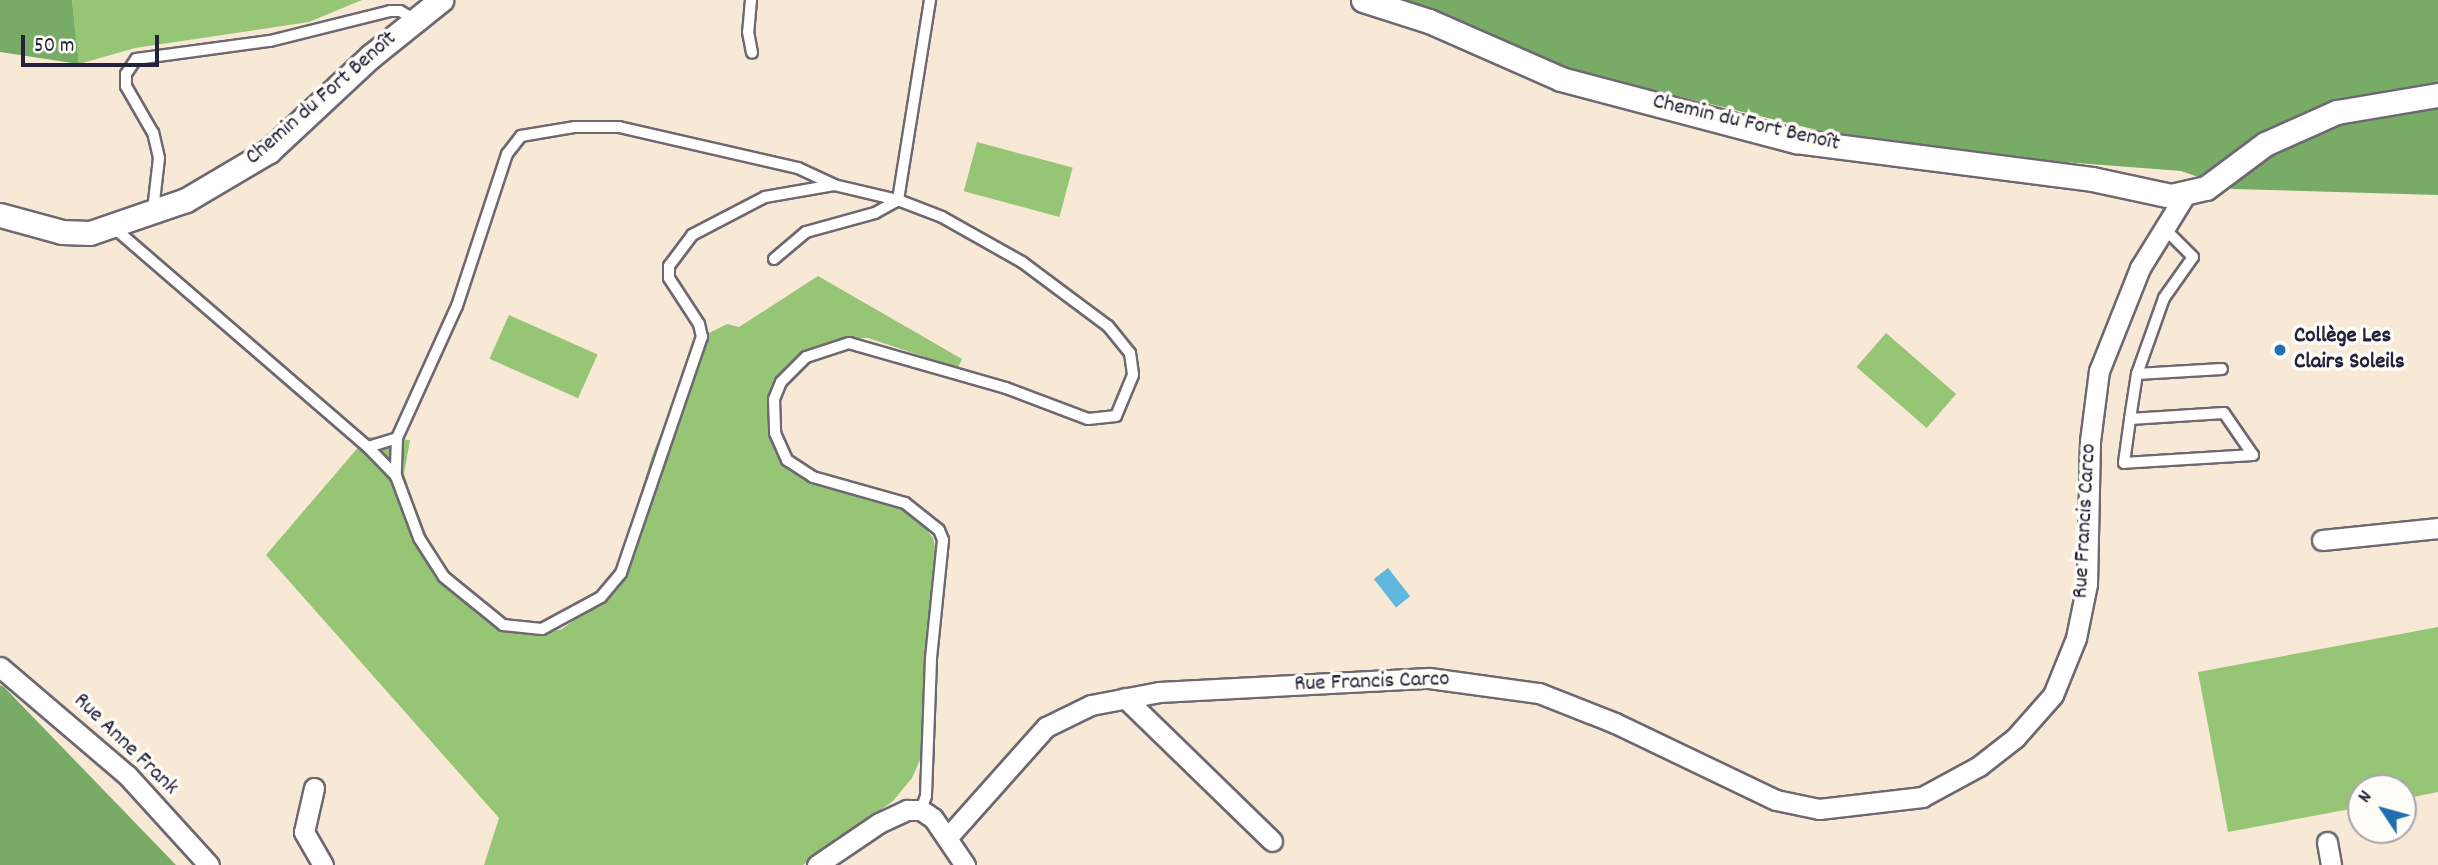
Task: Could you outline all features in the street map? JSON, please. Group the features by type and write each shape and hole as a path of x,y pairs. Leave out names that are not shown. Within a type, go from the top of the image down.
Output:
{"street":[{"name":"Chemin du Fort Benoît","path":"0,215 62,232 90,233 154,214 227,180 268,151 414,19 441,0"},
{"name":"Chemin du Fort Benoît","path":"1363,0 1429,21 1561,79 1796,141 2185,195"},
{"path":"2185,195 2206,188 2298,127 2337,112 2438,95"},
{"name":"Rue Francis Carco","path":"947,838 1046,727 1081,708 1159,692 1456,679 1539,693 1615,723 1776,800 1819,809 1922,797 1979,766 2015,738 2053,695 2076,638 2087,584 2090,441 2099,371 2140,268 2185,195"},
{"path":"2322,540 2438,528"},
{"name":"Rue Anne Frank","path":"0,667 127,775 209,865"},
{"path":"1125,698 1146,724 1272,841"},
{"path":"314,788 304,832 323,865"},
{"path":"817,865 879,823 906,810 921,810 947,838 965,865"},
{"path":"2326,842 2331,865"}],"lane":[{"path":"751,0 748,32 752,53"},
{"path":"898,200 930,0"},
{"name":"Chemin du Fort Benoît","path":"154,214 150,203 159,158 153,133 125,86 126,74 136,59 247,45 390,11 400,11 414,19"},
{"path":"834,185 765,197 738,210 692,235 669,265 674,290 699,324 702,337 621,573 601,597 542,629 503,625 444,577 419,538 396,476 397,438 457,306 507,153 521,136 575,127 619,127 798,168 834,185 898,200 943,217 1021,262 1108,326 1130,353 1133,375 1116,416 1088,419 981,380 849,343 806,357 781,382 772,417 787,460 813,477 905,503 939,530 943,540 931,659 926,796 921,810"},
{"path":"774,259 806,232 875,213 898,200"},
{"path":"113,226 368,447 396,476"},
{"path":"2130,419 2224,413 2253,455 2124,463 2130,419 2137,374 2164,298 2193,257 2165,229"},
{"path":"2137,374 2222,369"},
{"path":"368,447 397,438"}],"green space":[{"path":"0,0 72,0 79,64 0,52"},
{"path":"72,0 362,0 309,22 135,48 79,64"},
{"path":"1399,0 2438,0 2438,195 2233,189 2181,171 1894,149 1568,69"},
{"path":"977,142 1073,168 1059,217 964,191"},
{"path":"818,276 962,359 958,368 868,338 838,339 804,352 787,367 777,379 768,405 771,439 788,467 814,483 903,508 914,514 933,538 937,556 926,659 923,753 912,778 893,801 803,865 484,865 499,818 266,555 367,437 410,440 404,474 413,500 430,544 463,591 517,630 538,635 562,629 588,610 615,577 652,456 699,338 727,324 739,327"},
{"path":"509,315 598,354 578,398 489,359"},
{"path":"1886,333 1956,394 1927,428 1856,367"},
{"path":"2438,627 2438,792 2417,796 2417,774 2347,774 2347,810 2228,832 2198,672"},
{"path":"0,685 4,687 176,865 0,865"}],"water":[{"path":"1388,568 1410,596 1396,607 1374,579"}],"place":[{"name":"Collège Les Clairs Soleils","path":"2280,350"}]}
